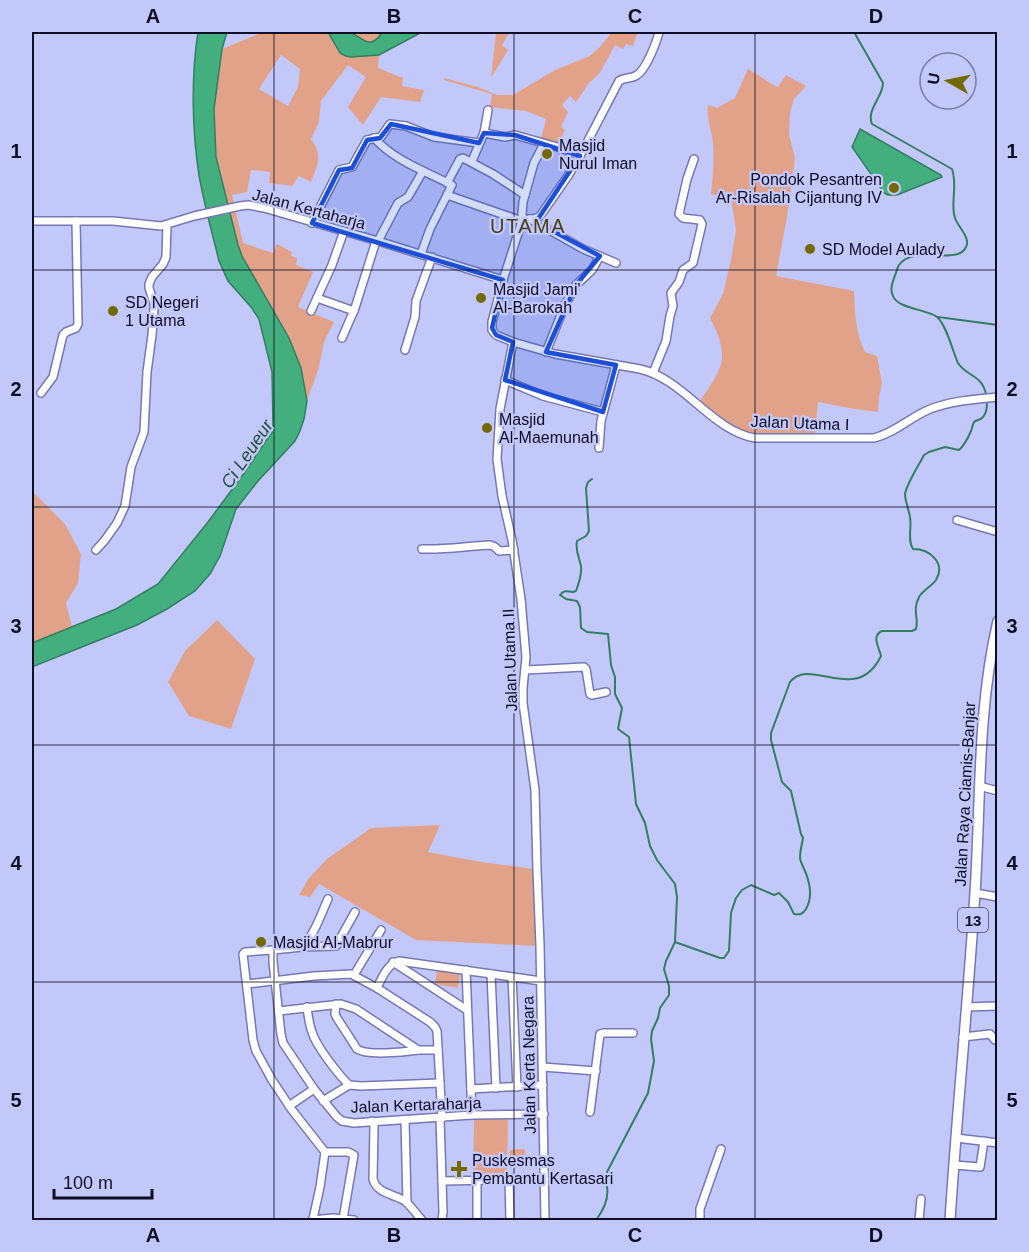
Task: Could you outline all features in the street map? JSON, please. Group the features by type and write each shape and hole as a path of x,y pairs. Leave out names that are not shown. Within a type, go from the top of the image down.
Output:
{"highway":[{"name":"Jalan Raya Ciamis-Banjar","path":"950,1221 975,893 982,732 998,621"}],"street":[{"path":"525,220 536,219 540,216 580,156 619,81 640,73 655,45 659,32"},
{"path":"472,161 484,133 488,110"},
{"path":"312,223 338,171 352,167 366,142 369,139 381,137 389,124 406,126 434,137 479,143"},
{"path":"484,133 506,137 515,135 580,156"},
{"path":"374,138 386,149 452,186 421,254"},
{"path":"503,280 525,220 522,214 525,195 535,159 544,144"},
{"path":"447,183 461,158 472,161 525,195"},
{"path":"652,373 666,341 673,306 671,293 679,282 683,270 693,262 703,222 683,218 679,214 694,159"},
{"path":"342,338 354,311 377,241 398,203 408,197 423,171"},
{"path":"447,195 525,220 616,263"},
{"name":"Jalan Kertaharja","path":"32,221 113,221 161,226 240,206 256,206 503,280"},
{"path":"41,393 53,377 63,335 75,329 78,324 76,221"},
{"path":"96,549 117,523 125,506 132,467 144,432 147,372 153,335 154,309 149,284 166,257 167,225"},
{"path":"311,311 332,265 344,231"},
{"path":"546,352 565,305 576,285 592,270 600,256"},
{"path":"405,350 415,317 416,301 432,257"},
{"name":"Jalan Utama I","path":"503,280 492,328 496,335 546,352 652,373 693,399 727,427 741,435 755,438 874,438 891,432 931,408 995,397"},
{"path":"317,298 354,311"},
{"name":"Jalan Utama II","path":"513,342 499,417 497,459 521,598 526,643 523,703 535,790 540,981"},
{"path":"599,448 603,412 616,365"},
{"path":"505,380 543,396 603,412"},
{"path":"957,520 998,532"},
{"path":"422,549 490,545 500,552 512,550"},
{"path":"526,670 584,667 590,694 606,692"},
{"path":"979,786 998,791"},
{"path":"975,893 998,897"},
{"path":"302,947 311,936 328,898"},
{"path":"354,912 336,946 243,953 254,1046 289,1106 324,1152 320,1187 311,1220 354,1221"},
{"path":"354,975 381,930"},
{"name":"Jalan Kertaraharja","path":"273,950 283,1043 323,1101 342,1121 354,1123 544,1114"},
{"path":"377,988 388,968 396,961 540,981"},
{"path":"393,962 467,1010"},
{"path":"466,969 472,1116"},
{"path":"247,984 336,974 354,975 433,1024 437,1032 440,1083 442,1221"},
{"path":"491,974 496,1088"},
{"path":"512,977 517,1087"},
{"name":"Jalan Kerta Negara","path":"540,981 545,1221"},
{"path":"336,1004 337,1018 360,1052 438,1050"},
{"path":"279,1011 345,1004 418,1050"},
{"path":"966,1007 998,1006"},
{"path":"307,1007 314,1038 349,1084 361,1086 440,1083"},
{"path":"590,1112 600,1034 633,1032"},
{"path":"963,1037 991,1034 998,1041"},
{"path":"543,1067 596,1071"},
{"path":"323,1101 349,1084"},
{"path":"471,1089 543,1085"},
{"path":"289,1106 314,1089"},
{"path":"405,1120 407,1203"},
{"path":"372,1121 374,1126 374,1184 379,1189 407,1203 422,1221"},
{"path":"956,1138 998,1143"},
{"path":"954,1165 980,1167 984,1141"},
{"path":"700,1221 700,1209 721,1149"},
{"path":"324,1152 348,1152 354,1155 343,1219"},
{"path":"442,1181 544,1179"},
{"path":"477,1180 477,1221"},
{"path":"509,1180 510,1221"},
{"path":"919,1221 921,1199"}],"highlighted area":[{"path":"391,124 479,143 484,133 515,135 580,156 536,222 600,256 576,285 546,352 616,365 603,412 505,380 513,342 496,335 492,328 503,280 312,223 339,170 352,168 367,140 380,138"}],"shaded area":[{"path":"198,32 227,32 222,49 214,109 216,157 242,256 289,338 301,368 307,401 304,419 295,441 236,509 220,556 210,574 195,591 137,625 32,667 32,643 116,609 158,584 208,522 272,432 272,372 259,319 228,281 219,261 199,175 193,104"},
{"path":"263,32 328,32 331,38 351,57 379,55 378,68 403,78 402,86 424,90 420,102 381,97 363,125 348,107 366,77 348,65 321,101 319,122 311,139 317,150 318,160 311,182 299,176 292,186 269,183 270,172 251,170 247,192 232,195 243,243 273,253 277,244 292,252 291,256 297,258 296,265 313,272 298,307 334,322 324,342 319,367 307,401 301,368 242,256 216,157 214,109 222,49","holes":["281,55 300,69 298,87 288,106 259,89"]},
{"path":"328,32 352,33 372,42 381,34 379,32 422,32 379,55 351,57 340,53"},
{"path":"351,32 379,32 381,34 377,39 366,42"},
{"path":"510,32 502,45 508,50 491,78 496,34"},
{"path":"612,32 638,32 633,46 626,44 623,49 615,45 600,73 589,83 576,102 570,96 562,105 568,112 561,127 565,130 558,145 541,139 546,119 526,111 490,107 492,94 444,80 444,78 478,87 497,95 513,95 555,70 590,56"},
{"path":"748,69 778,87 786,75 806,86 794,99 790,113 789,135 795,158 776,276 854,291 859,337 865,352 877,356 882,383 878,412 818,402 815,434 748,433 729,425 700,401 721,364 720,343 710,318 723,294 736,230 731,198 711,194 713,150 708,105 717,108 735,98"},
{"path":"860,129 942,177 897,195 884,193 852,147"},
{"path":"32,491 65,524 81,554 78,583 66,603 72,627 32,643"},
{"path":"217,620 255,659 231,729 189,716 168,682 185,651"},
{"path":"440,825 428,852 534,869 537,946 416,940 319,884 310,897 299,895 309,878 327,859 371,828"},
{"path":"437,970 460,974 458,988 435,984"},
{"path":"508,1118 507,1178 473,1179 474,1119"},
{"path":"525,1149 525,1165 510,1163 510,1150"}],"waterway":[{"path":"675,942 724,958 729,951 731,913 736,898 742,890 751,885 774,895 779,893 788,902 794,914 801,914 806,909 810,900 810,890 800,859 803,838 791,791 782,782 771,733 790,682 799,675 859,678 871,670 881,656 876,639 879,633 916,629 917,602 936,580 939,568 935,558 925,551 913,549 911,545 906,490 924,455 945,447 959,450 967,439 974,422 982,418 986,411 987,401 984,387 958,363 946,332 937,317 901,304 892,294 891,289 899,265 906,259 924,255 954,255 966,247 967,240 954,213 952,169 872,124 871,114 883,83 854,32"},
{"path":"938,317 998,325"},
{"path":"592,479 586,488 589,531 586,536 577,541 581,566 579,582 576,591 567,591 560,595 577,601 580,607 581,628 587,632 608,634 611,665 615,677 615,694 622,708 618,729 629,737 636,804 645,823 650,846 657,860 675,884 677,897 675,942 664,969 669,995 660,1008 652,1031 654,1061 648,1093 607,1172 606,1201 596,1220"}],"place":[{"name":"Masjid Nurul Iman","path":"547,154"},
{"name":"Pondok Pesantren Ar-Risalah Cijantung IV","path":"894,188"},
{"name":"SD Model Aulady","path":"810,249"},
{"name":"Masjid Jami' Al-Barokah","path":"481,298"},
{"name":"SD Negeri 1 Utama","path":"113,311"},
{"name":"Masjid Al-Maemunah","path":"487,428"},
{"name":"Masjid Al-Mabrur","path":"261,942"},
{"name":"Puskesmas Pembantu Kertasari","path":"459,1169"}],"district":[{"name":"UTAMA","path":"528,226"}],"water label":[{"name":"Ci Leueur","path":"247,454"}]}
